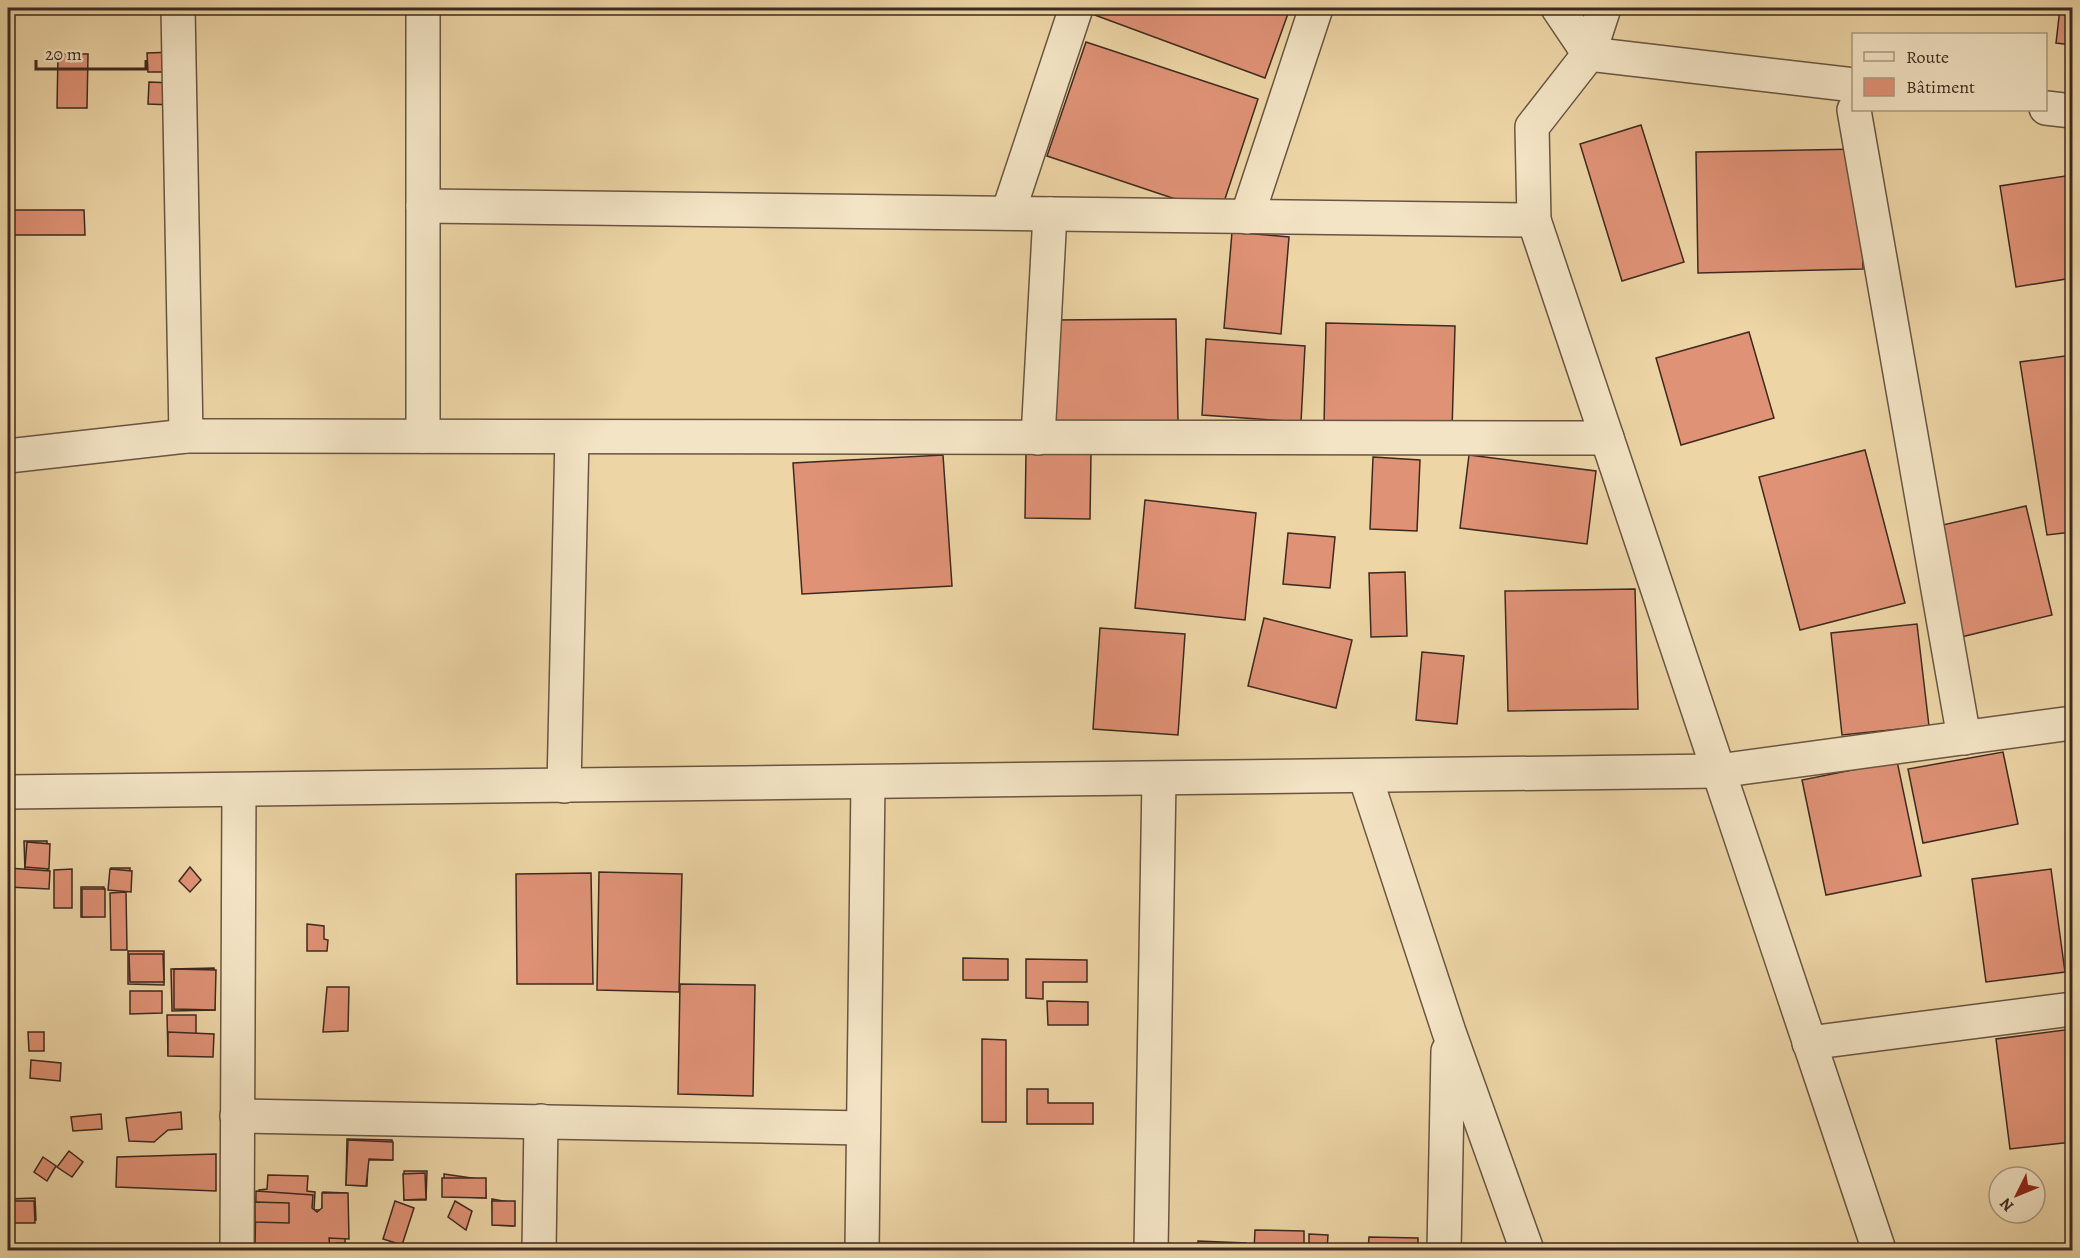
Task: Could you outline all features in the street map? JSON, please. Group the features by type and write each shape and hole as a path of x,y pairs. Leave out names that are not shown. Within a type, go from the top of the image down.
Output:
{"street":[{"path":"178,8 186,436"},
{"path":"423,8 423,436"},
{"path":"1008,213 1076,8"},
{"path":"1247,217 1316,8"},
{"path":"1558,8 1589,54 1852,96"},
{"path":"1604,8 1589,54 1532,128 1534,220 1879,1251"},
{"path":"2047,108 2073,111"},
{"path":"1856,111 1964,738"},
{"path":"423,206 1534,220"},
{"path":"1038,438 1050,214"},
{"path":"8,456 186,436 1607,438"},
{"path":"564,786 572,437"},
{"path":"8,792 1718,771 2073,723"},
{"path":"1365,776 1449,1032 1527,1251"},
{"path":"1151,1251 1159,778"},
{"path":"862,1251 868,782"},
{"path":"237,1251 239,790"},
{"path":"1809,1043 2073,1009"},
{"path":"1444,1251 1449,1032"},
{"path":"237,1116 863,1128"},
{"path":"539,1251 541,1121"}],"building":[{"path":"1094,8 1290,8 1265,78 1092,14"},
{"path":"2060,8 2072,8 2072,45 2056,43"},
{"path":"1086,42 1258,99 1220,214 1047,156"},
{"path":"173,52 174,72 148,72 147,53"},
{"path":"58,54 88,54 87,108 57,108"},
{"path":"149,82 173,83 172,105 148,104"},
{"path":"1641,125 1684,262 1622,281 1580,144"},
{"path":"1860,149 1863,269 1698,273 1696,152"},
{"path":"2072,175 2072,278 2016,287 2000,186"},
{"path":"8,210 84,210 85,235 8,235"},
{"path":"1232,232 1289,237 1281,334 1224,328"},
{"path":"1176,319 1178,421 1053,422 1052,320"},
{"path":"1326,323 1455,326 1452,430 1324,427"},
{"path":"1749,332 1774,418 1681,445 1656,358"},
{"path":"1206,339 1305,346 1301,422 1202,415"},
{"path":"2072,355 2072,532 2047,535 2020,362"},
{"path":"1865,450 1905,603 1800,630 1759,477"},
{"path":"1026,452 1091,453 1090,519 1025,518"},
{"path":"943,455 952,586 802,594 793,463"},
{"path":"1469,455 1596,471 1587,544 1460,528"},
{"path":"1373,457 1420,460 1417,531 1370,529"},
{"path":"1145,500 1256,513 1245,620 1135,608"},
{"path":"2026,506 2052,615 1961,637 1934,527"},
{"path":"1288,533 1335,537 1330,588 1283,584"},
{"path":"1405,572 1407,636 1371,637 1369,573"},
{"path":"1635,589 1638,709 1508,711 1505,591"},
{"path":"1264,618 1352,640 1336,708 1248,686"},
{"path":"1917,624 1929,726 1842,735 1831,633"},
{"path":"1100,628 1185,634 1178,735 1093,729"},
{"path":"1422,652 1464,656 1457,724 1416,720"},
{"path":"2003,752 2018,824 1923,843 1908,769"},
{"path":"1897,761 1921,876 1826,895 1802,780"},
{"path":"24,841 47,841 48,887 8,887 8,871 25,871"},
{"path":"27,842 50,844 49,869 25,867"},
{"path":"190,867 201,880 190,892 179,881"},
{"path":"8,868 50,871 49,889 8,887"},
{"path":"111,868 130,868 130,889 111,889"},
{"path":"72,869 72,908 54,908 54,870"},
{"path":"110,869 132,871 131,892 108,890"},
{"path":"2051,869 2065,972 1986,982 1972,879"},
{"path":"599,872 682,874 679,992 597,990"},
{"path":"591,873 593,984 517,984 516,874"},
{"path":"81,887 104,887 104,916 81,917"},
{"path":"82,889 105,889 105,917 82,917"},
{"path":"126,892 127,950 111,950 110,893"},
{"path":"307,924 324,926 324,939 328,940 327,951 307,951"},
{"path":"128,951 164,951 164,985 128,984"},
{"path":"129,954 163,954 164,982 130,982"},
{"path":"963,958 1008,959 1008,980 963,980"},
{"path":"1026,959 1087,960 1087,982 1043,982 1043,999 1026,998"},
{"path":"214,968 215,1010 172,1011 171,969"},
{"path":"174,969 216,970 215,1010 174,1009"},
{"path":"680,984 755,985 753,1096 678,1094"},
{"path":"327,987 349,987 348,1031 323,1032"},
{"path":"130,991 162,991 162,1013 130,1014"},
{"path":"1047,1001 1088,1002 1088,1025 1048,1025"},
{"path":"167,1015 196,1015 196,1034 212,1035 212,1055 168,1055"},
{"path":"2072,1029 2072,1142 2010,1149 1996,1039"},
{"path":"28,1032 44,1032 44,1051 29,1051"},
{"path":"168,1032 214,1034 213,1057 168,1056"},
{"path":"982,1039 1006,1040 1006,1122 982,1122"},
{"path":"31,1060 61,1063 60,1081 30,1078"},
{"path":"1027,1089 1048,1089 1048,1103 1093,1103 1093,1124 1027,1124"},
{"path":"181,1112 182,1129 168,1130 154,1142 129,1141 126,1118"},
{"path":"101,1114 102,1129 73,1131 71,1117"},
{"path":"347,1139 392,1140 392,1160 368,1160 367,1186 346,1185"},
{"path":"348,1140 393,1142 393,1160 369,1159 366,1186 346,1185"},
{"path":"69,1151 83,1162 72,1177 57,1167"},
{"path":"216,1154 216,1191 116,1187 117,1157"},
{"path":"43,1157 56,1166 47,1181 34,1172"},
{"path":"404,1171 427,1171 426,1200 404,1200"},
{"path":"425,1173 426,1199 404,1200 403,1174"},
{"path":"444,1174 485,1180 486,1198 445,1196"},
{"path":"268,1175 308,1176 307,1191 315,1192 314,1210 322,1210 323,1192 346,1193 345,1243 336,1243 336,1250 259,1250 259,1190 267,1189"},
{"path":"442,1178 486,1178 486,1198 442,1197"},
{"path":"256,1191 313,1195 312,1208 317,1212 322,1208 322,1193 348,1193 349,1239 329,1238 330,1250 255,1249"},
{"path":"35,1198 36,1220 8,1222 8,1199"},
{"path":"492,1199 514,1203 513,1226 493,1225"},
{"path":"8,1201 34,1201 35,1223 8,1223"},
{"path":"395,1201 414,1208 402,1245 383,1239"},
{"path":"455,1201 472,1211 466,1230 448,1217"},
{"path":"492,1201 515,1201 515,1226 492,1225"},
{"path":"255,1202 289,1203 289,1223 255,1222"},
{"path":"1255,1230 1304,1231 1304,1250 1254,1250"},
{"path":"1309,1234 1328,1235 1327,1250 1309,1250"},
{"path":"1369,1237 1418,1238 1418,1250 1368,1250"},
{"path":"1198,1241 1246,1243 1246,1250 1198,1250"},
{"path":"1339,1245 1360,1246 1360,1250 1339,1250"}]}
